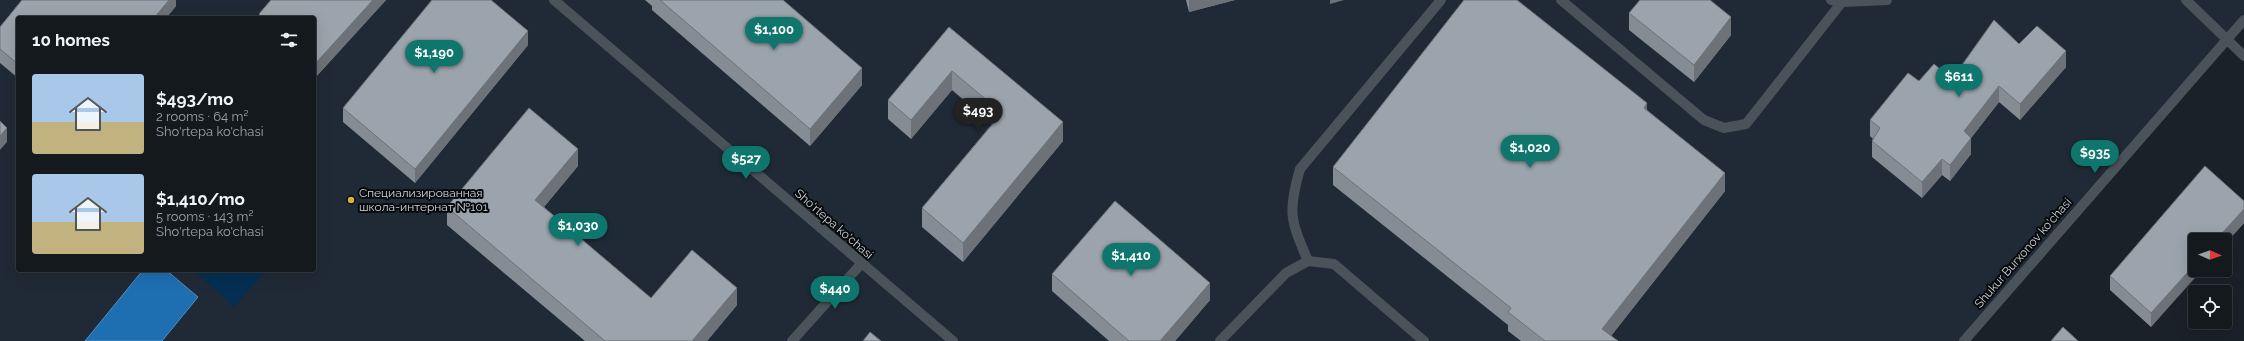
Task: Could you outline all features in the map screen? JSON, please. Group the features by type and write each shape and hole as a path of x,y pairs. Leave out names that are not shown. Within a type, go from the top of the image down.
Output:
{"street":[{"name":"Sho'rtepa ko'chasi","path":"554,0 861,264 953,341"},
{"path":"1308,261 1292,223 1292,195 1300,169 1441,0"},
{"path":"1561,0 1704,120 1724,128 1746,124 1842,2"},
{"path":"1831,0 1842,2 1887,0"},
{"path":"2186,0 2244,56"},
{"name":"Shukur Burxonov ko'chasi","path":"1964,341 2244,20"},
{"path":"1220,341 1286,273 1308,261 1334,264 1424,341"},
{"path":"792,341 861,264"}],"shaded area":[{"path":"0,0 2244,0 2244,20 1964,341 0,341"},
{"path":"195,272 265,272 234,307"}],"water":[{"path":"141,272 168,272 198,297 162,341 85,341"}],"building":[{"path":"22,0 169,0 156,16 16,16 16,62 0,49 0,27"},
{"path":"271,0 373,0 316,63 316,16 261,16 259,14"},
{"path":"432,0 491,0 528,31 415,169 343,108"},
{"path":"660,0 783,0 862,68 810,129"},
{"path":"1464,0 1517,0 1647,103 1644,108 1725,173 1602,329 1618,341 1545,341 1508,312 1511,308 1333,167"},
{"path":"1640,0 1710,0 1731,17 1694,65 1629,13"},
{"path":"1994,20 2019,44 2037,26 2066,51 2020,104 1999,86 1964,131 1971,138 1950,165 1942,159 1922,182 1872,141 1880,128 1870,120 1908,73 1919,81 1934,64 1952,79"},
{"path":"949,27 1063,122 963,243 922,208 1002,113 952,71 911,120 888,100"},
{"path":"529,108 578,149 535,200 651,298 692,250 737,288 692,341 605,341 447,207"},
{"path":"0,121 7,128 0,136"},
{"path":"2205,166 2244,201 2244,209 2222,233 2188,233 2188,272 2151,313 2110,276"},
{"path":"1115,201 1210,283 1160,341 1129,341 1052,274"},
{"path":"2063,327 2078,341 2051,341"},
{"path":"870,332 881,341 863,341"}],"place":[{"name":"Специализированная школа-интернат №101","path":"351,200"}]}
